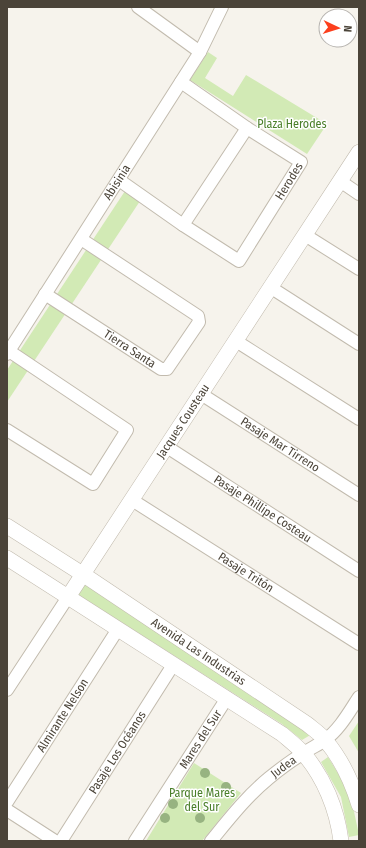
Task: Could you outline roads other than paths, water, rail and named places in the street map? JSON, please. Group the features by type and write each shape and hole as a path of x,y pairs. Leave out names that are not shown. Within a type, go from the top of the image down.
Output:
{"street":[{"path":"138,7 200,52"},
{"name":"Abisinia","path":"8,353 200,52 222,7"},
{"name":"Herodes","path":"181,82 247,128 301,162 239,261 184,225"},
{"path":"118,180 184,225 247,128"},
{"name":"Jacques Cousteau","path":"7,690 84,575 359,152"},
{"path":"340,181 359,194"},
{"path":"305,235 359,269"},
{"name":"Tierra Santa","path":"45,294 161,369 167,369 199,322 198,316 81,239"},
{"path":"270,288 359,344"},
{"path":"236,341 359,419"},
{"path":"7,430 93,484 127,430 8,353"},
{"name":"Pasaje Mar Tirreno","path":"201,394 359,495"},
{"name":"Pasaje Phillipe Costeau","path":"167,447 359,571"},
{"name":"Pasaje Tritón","path":"132,500 359,644"},
{"name":"Avenida Las Industrias","path":"7,526 291,712 325,740 344,768 351,782 359,805"},
{"name":"Avenida Las Industrias","path":"7,558 282,734 303,753 328,792 336,817 340,841"},
{"name":"Almirante Nelson","path":"7,802 118,629"},
{"name":"Pasaje Los Océanos","path":"61,841 173,665"},
{"name":"Judea","path":"211,841 249,796 270,777 303,753 325,740 345,719 359,697"},
{"name":"Mares del Sur","path":"135,841 226,698"},
{"path":"7,810 55,841"}],"park label":[{"name":"Plaza Herodes","path":"292,124"},
{"name":"Parque Mares del Sur","path":"202,800"}]}
